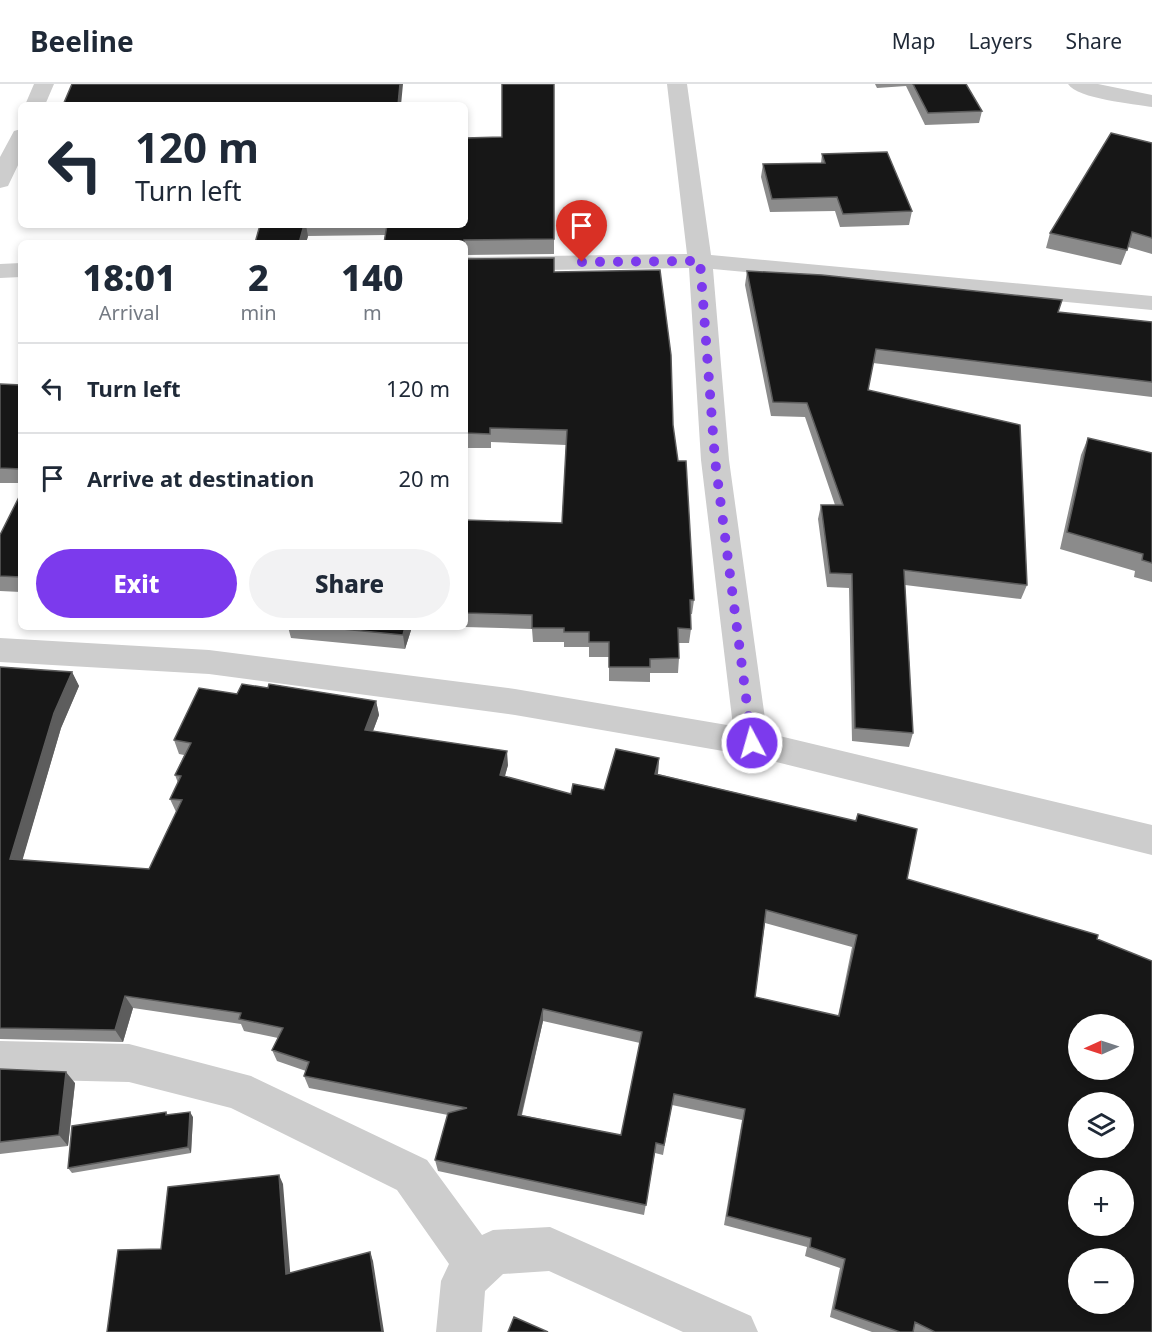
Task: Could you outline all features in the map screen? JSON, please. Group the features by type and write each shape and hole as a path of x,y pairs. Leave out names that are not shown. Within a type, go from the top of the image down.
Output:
{"street":[{"path":"36,102 44,84"},
{"path":"677,84 700,261 715,460 752,743"},
{"path":"1078,84 1105,93 1152,101"},
{"path":"0,181 18,142"},
{"path":"468,264 700,261 1152,303"},
{"path":"0,271 18,270"},
{"path":"0,650 209,662 515,702 752,743 1152,840"},
{"path":"0,1060 129,1063 237,1090 412,1175 478,1267"},
{"path":"459,1332 463,1281 493,1252 550,1249 735,1332"}],"building":[{"path":"72,84 400,84 398,102 64,102"},
{"path":"502,84 554,84 554,239 384,240 386,228 468,228 468,138 502,137"},
{"path":"913,84 966,84 982,111 928,113"},
{"path":"1111,133 1152,143 1152,238 1132,232 1127,250 1050,233"},
{"path":"887,152 912,211 843,214 837,197 772,199 763,164 825,163 822,154"},
{"path":"259,228 303,228 300,240 256,240"},
{"path":"554,258 554,272 660,270 671,355 673,425 678,461 686,461 694,600 690,600 691,629 678,628 679,658 650,659 650,667 609,667 609,642 589,642 589,632 564,632 564,628 532,628 532,615 468,613 468,520 562,523 567,430 490,428 490,434 468,433 468,259"},
{"path":"747,271 822,275 1062,300 1058,312 1152,322 1152,382 876,349 868,390 1020,425 1027,585 904,570 913,733 855,728 852,574 830,573 821,505 843,505 807,403 773,402"},
{"path":"0,384 18,385 18,469 0,468"},
{"path":"1088,438 1152,453 1152,563 1142,560 1143,554 1067,532"},
{"path":"18,499 18,577 0,576 0,535"},
{"path":"352,630 404,630 403,635"},
{"path":"0,667 72,672 54,713 10,859 149,869 182,800 170,799 181,776 175,775 191,743 174,740 199,688 237,694 242,684 268,688 269,684 376,701 365,730 507,751 500,775 571,794 573,784 604,790 616,749 659,758 655,774 856,821 858,814 917,829 907,879 1098,935 1097,939 1152,961 1152,1332 935,1332 915,1322 913,1332 900,1332 834,1309 845,1259 810,1247 811,1238 727,1216 745,1109 674,1094 664,1145 656,1143 646,1205 435,1160 448,1113 467,1108 304,1076 309,1062 272,1050 283,1028 239,1019 241,1013 125,996 115,1030 0,1028","holes":["766,910 857,935 839,1016 755,997","543,1009 642,1032 621,1135 518,1115"]},
{"path":"0,1069 66,1072 59,1135 0,1142"},
{"path":"166,1112 166,1115 190,1112 188,1147 68,1168 72,1126"},
{"path":"279,1175 286,1274 370,1252 382,1332 107,1332 118,1250 161,1249 168,1187"},
{"path":"514,1317 548,1332 508,1332"}],"route":[{"path":"582,262 700,261 715,460 729,581 742,658 752,743"}]}
